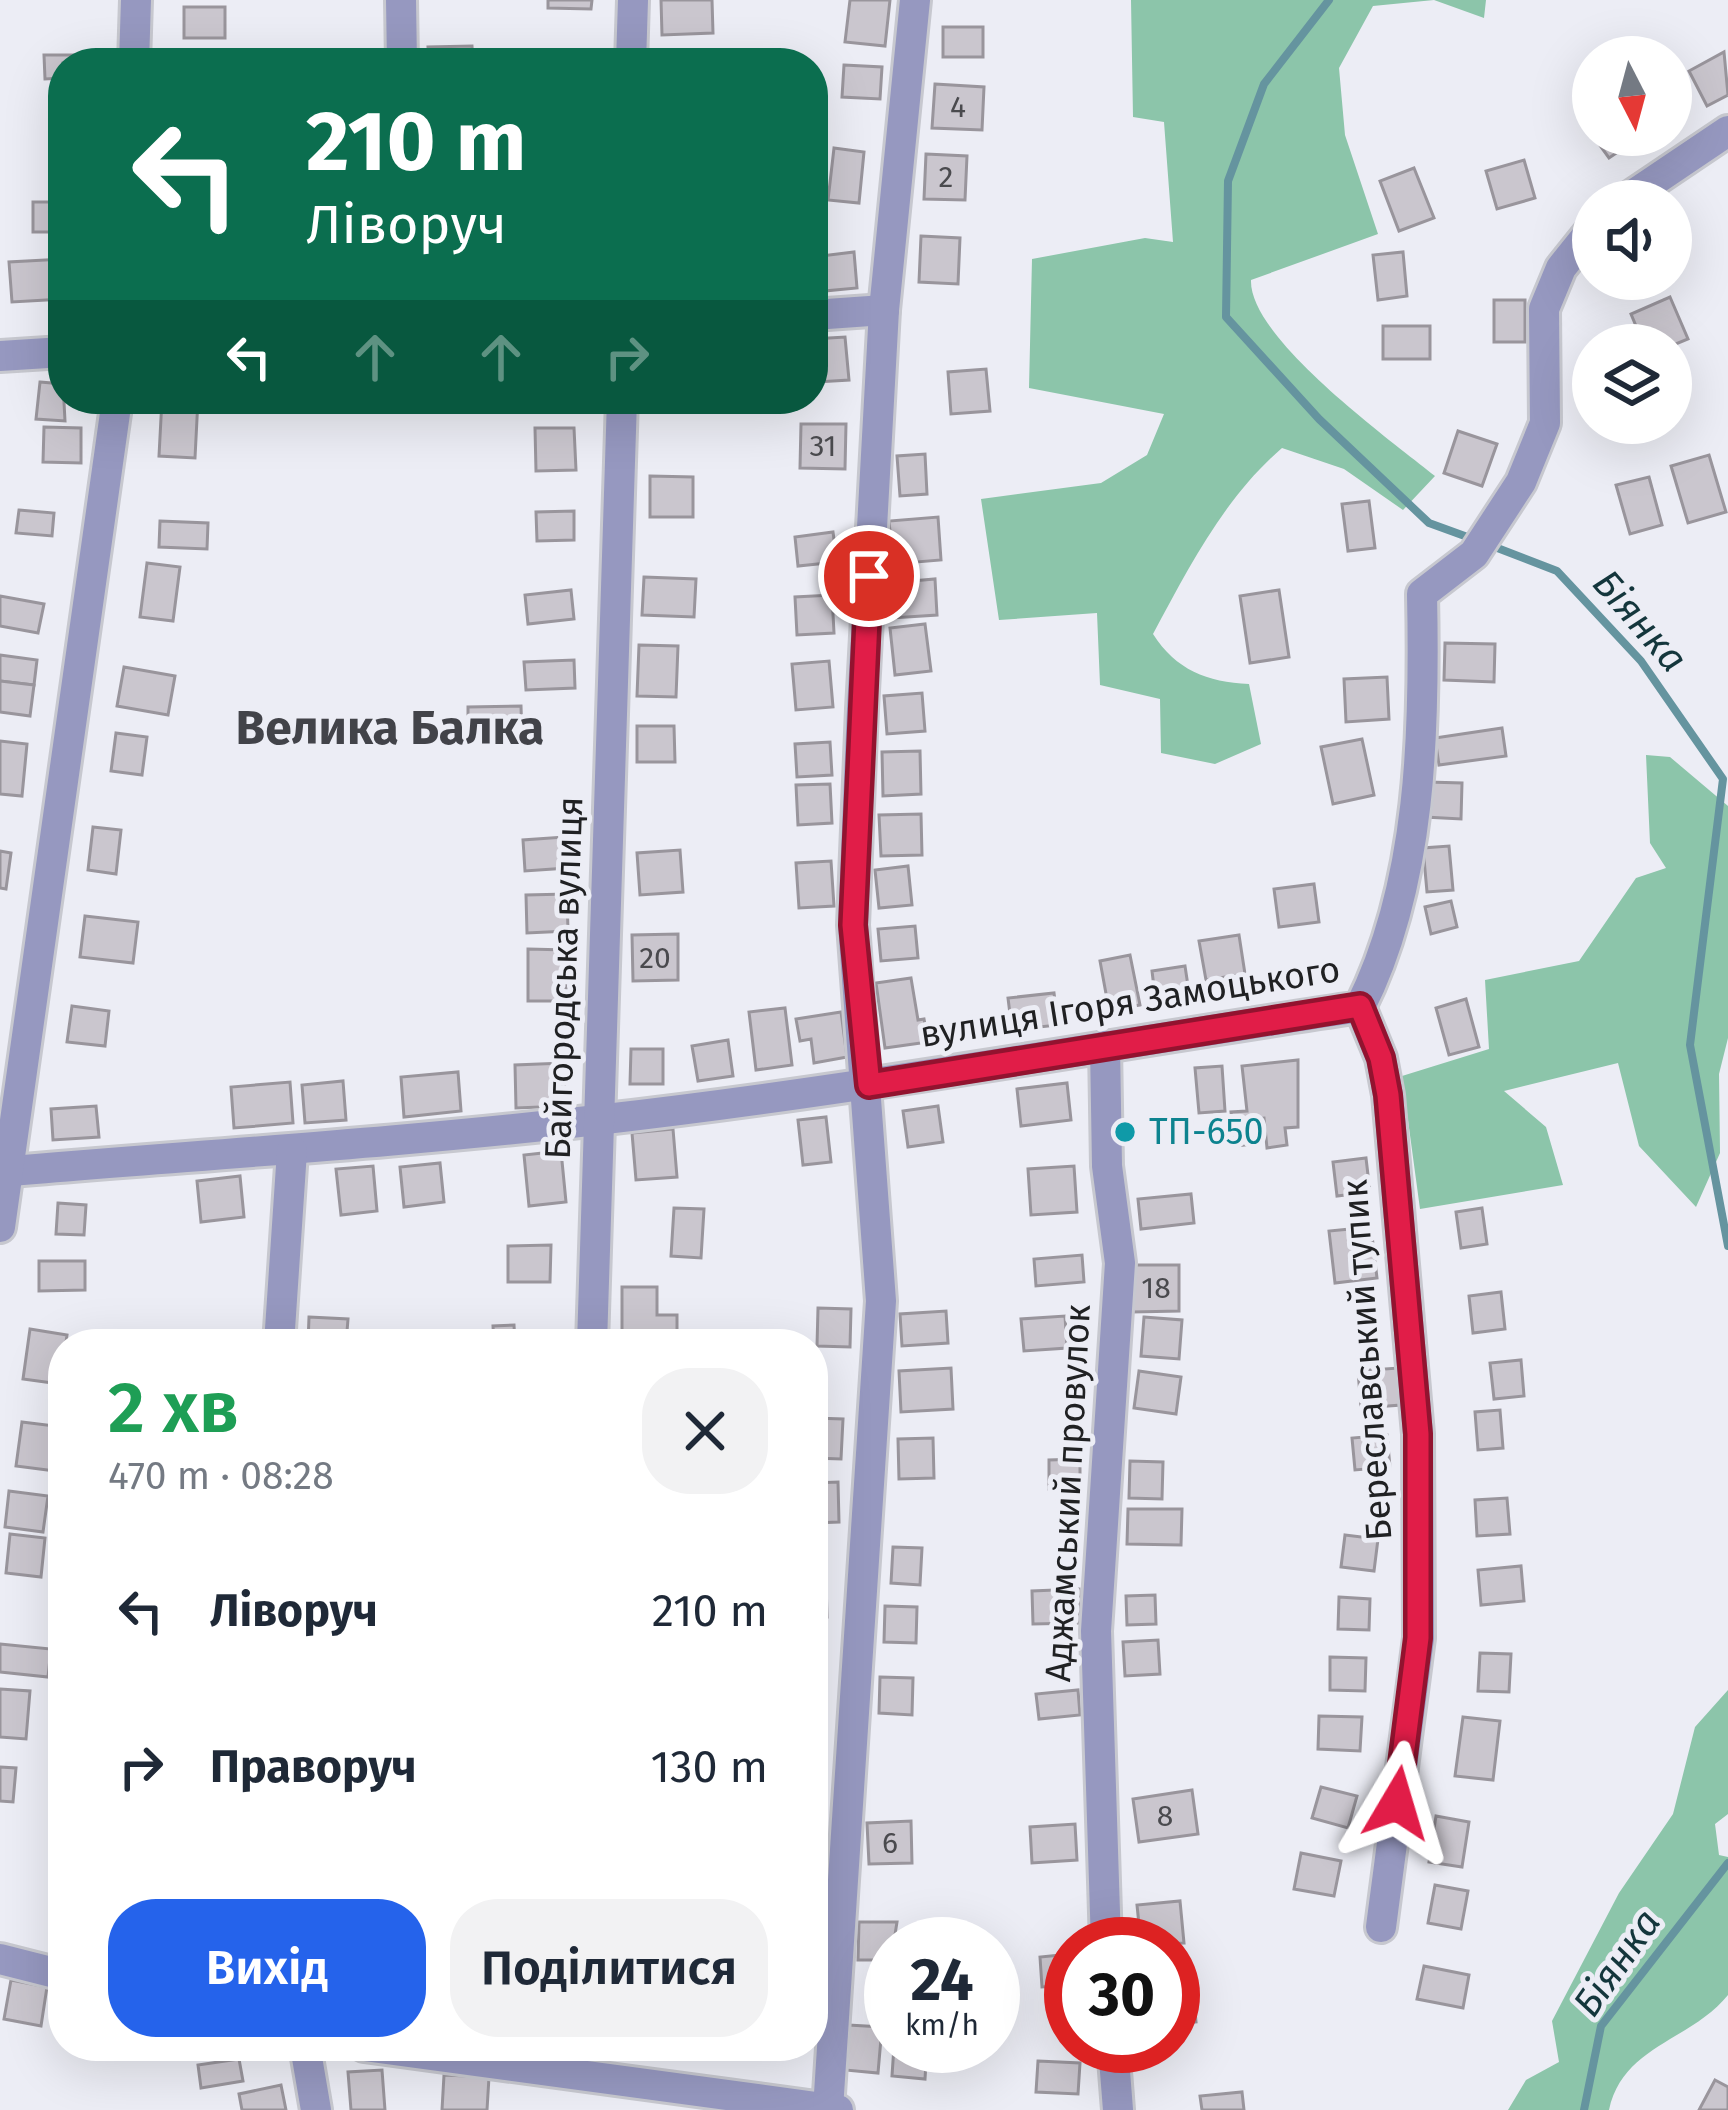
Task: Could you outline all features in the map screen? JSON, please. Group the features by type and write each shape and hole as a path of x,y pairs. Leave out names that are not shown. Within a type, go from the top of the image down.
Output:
{"street":[{"path":"134,48 136,0"},
{"path":"401,0 402,48"},
{"path":"631,48 633,0"},
{"path":"828,2109 881,1301 869,1085 853,925 884,310 916,0"},
{"path":"1655,180 1728,130"},
{"name":"вулиця Ігоря Замоцького","path":"3,1172 292,1151 597,1120 869,1085 1360,1006 1383,961 1410,829 1424,684 1422,594 1474,554 1521,482 1545,423 1544,309 1572,254"},
{"path":"828,314 884,310"},
{"path":"0,356 48,353"},
{"path":"0,1227 3,1172 115,414"},
{"name":"Байгородська вулиця","path":"592,1329 621,414"},
{"name":"Береславський тупик","path":"1360,1006 1381,1058 1388,1095 1418,1434 1418,1638 1381,1927"},
{"name":"Аджамський провулок","path":"1105,1046 1106,1166 1120,1264 1096,1631 1105,1917"},
{"path":"280,1329 292,1151"},
{"path":"0,1959 48,1971"},
{"path":"308,2061 316,2110"},
{"path":"576,2061 838,2110"},
{"path":"1115,2073 1118,2110"}],"green space":[{"path":"1131,0 1434,0 1373,6 1339,68 1345,135 1378,234 1251,280 1256,304 1296,358 1435,476 1403,510 1344,469 1282,448 1225,511 1153,634 1172,657 1194,672 1249,684 1261,744 1215,764 1161,753 1160,699 1100,685 1097,613 999,620 981,499 1101,483 1147,455 1164,414 1029,388 1032,259 1145,238 1173,242 1164,122 1133,117"},
{"path":"1434,0 1486,0 1484,18"},
{"path":"1646,755 1670,757 1728,806 1728,1038 1719,1074 1720,1153 1696,1207 1639,1146 1618,1063 1504,1091 1546,1127 1563,1185 1420,1209 1402,1076 1489,1049 1485,980 1579,961 1636,878 1666,868 1650,843"},
{"path":"1728,1690 1728,1814 1715,1824 1719,1855 1728,1857 1728,1995 1628,2071 1609,2110 1508,2110 1526,2080 1559,2062 1552,2021 1619,1893 1673,1814 1695,1727"}],"building":[{"path":"548,0 592,0 591,9 548,8"},
{"path":"661,0 712,0 713,33 662,35"},
{"path":"850,0 890,0 885,46 845,42"},
{"path":"184,7 225,7 225,38 184,38"},
{"path":"943,27 983,27 983,57 943,57"},
{"path":"1724,52 1728,95 1707,106 1692,69"},
{"path":"844,65 882,67 880,99 842,97"},
{"path":"935,84 984,87 982,130 932,128"},
{"path":"834,148 864,152 859,203 828,200"},
{"path":"926,154 967,156 965,200 924,199"},
{"path":"1524,160 1535,198 1497,209 1486,171"},
{"path":"1414,168 1434,218 1399,231 1380,181"},
{"path":"33,202 48,202 48,232 33,232"},
{"path":"921,236 960,238 958,284 919,282"},
{"path":"854,252 857,288 828,291 828,255"},
{"path":"1403,252 1407,296 1378,300 1373,255"},
{"path":"48,260 48,300 12,302 9,262"},
{"path":"1494,300 1525,300 1525,342 1494,342"},
{"path":"1671,300 1682,324 1635,324 1631,314"},
{"path":"1383,326 1430,326 1430,359 1383,359"},
{"path":"845,337 849,380 828,381 828,338"},
{"path":"986,369 990,411 951,414 948,372"},
{"path":"40,382 48,383 48,414 65,414 65,421 36,419"},
{"path":"161,414 197,414 195,458 159,456"},
{"path":"801,424 846,424 845,469 800,468"},
{"path":"44,427 81,428 81,463 43,462"},
{"path":"535,428 574,428 576,470 536,471"},
{"path":"1458,431 1497,444 1482,486 1444,473"},
{"path":"925,454 927,494 900,496 897,456"},
{"path":"1709,455 1726,512 1688,523 1671,466"},
{"path":"650,476 693,477 693,517 650,517"},
{"path":"1649,477 1662,525 1630,534 1616,485"},
{"path":"1369,501 1375,548 1348,551 1342,504"},
{"path":"19,510 54,513 52,536 16,533"},
{"path":"574,511 574,540 537,541 536,512"},
{"path":"938,517 941,560 893,564 889,521"},
{"path":"160,521 208,523 207,549 159,547"},
{"path":"833,532 837,562 798,566 795,537"},
{"path":"147,563 180,567 173,621 140,617"},
{"path":"644,577 696,579 694,617 642,615"},
{"path":"935,579 937,615 892,618 889,583"},
{"path":"571,590 574,619 528,624 525,595"},
{"path":"1279,590 1289,657 1250,663 1240,596"},
{"path":"832,595 834,633 797,635 795,597"},
{"path":"0,596 44,604 38,633 0,626"},
{"path":"925,624 931,671 895,675 890,628"},
{"path":"1445,643 1495,644 1494,682 1444,680"},
{"path":"639,645 678,646 676,697 637,696"},
{"path":"0,655 37,660 34,685 0,681"},
{"path":"574,660 575,688 526,690 524,662"},
{"path":"829,661 833,707 796,710 792,664"},
{"path":"124,667 175,676 168,715 117,706"},
{"path":"1387,677 1389,719 1346,722 1344,679"},
{"path":"0,681 34,685 30,716 0,712"},
{"path":"922,693 925,731 887,734 884,696"},
{"path":"521,706 522,737 468,738 468,707"},
{"path":"637,726 674,726 675,762 637,762"},
{"path":"1502,728 1506,756 1439,765 1435,738"},
{"path":"116,733 147,737 142,775 111,771"},
{"path":"1362,739 1374,795 1333,804 1321,747"},
{"path":"0,741 27,744 22,796 0,794"},
{"path":"830,742 832,775 797,777 795,744"},
{"path":"920,751 921,794 883,796 882,752"},
{"path":"1427,782 1462,783 1461,819 1425,817"},
{"path":"830,784 832,823 798,825 796,785"},
{"path":"921,814 922,855 881,856 879,815"},
{"path":"93,827 121,830 116,874 88,870"},
{"path":"564,837 567,868 525,871 523,840"},
{"path":"1449,846 1453,890 1427,892 1423,848"},
{"path":"680,850 683,892 640,895 637,853"},
{"path":"0,851 11,853 6,889 0,888"},
{"path":"831,861 834,906 799,908 796,863"},
{"path":"908,866 912,905 879,908 875,870"},
{"path":"1314,884 1319,922 1279,927 1274,889"},
{"path":"567,894 568,931 527,933 526,895"},
{"path":"1451,901 1457,927 1431,934 1425,907"},
{"path":"85,916 138,922 133,963 80,957"},
{"path":"915,926 918,958 881,961 878,929"},
{"path":"678,934 678,980 633,981 632,935"},
{"path":"1239,935 1245,974 1206,980 1199,941"},
{"path":"528,949 566,950 566,1001 528,1001"},
{"path":"1130,955 1140,1005 1109,1010 1100,961"},
{"path":"1185,966 1190,999 1156,1004 1152,971"},
{"path":"911,978 918,1020 924,1019 928,1042 885,1048 876,983"},
{"path":"1054,993 1058,1025 1012,1030 1008,998"},
{"path":"1466,999 1479,1047 1449,1055 1436,1008"},
{"path":"72,1006 109,1011 105,1046 67,1042"},
{"path":"785,1008 792,1065 756,1070 749,1012"},
{"path":"841,1012 847,1057 814,1063 811,1039 800,1041 796,1019"},
{"path":"728,1040 733,1076 698,1081 692,1046"},
{"path":"631,1049 663,1049 663,1084 630,1084"},
{"path":"1298,1060 1298,1127 1285,1128 1287,1145 1267,1148 1264,1118 1251,1119 1254,1144 1235,1146 1231,1112 1247,1111 1242,1066"},
{"path":"564,1063 565,1106 516,1108 515,1065"},
{"path":"1222,1066 1225,1111 1199,1113 1195,1068"},
{"path":"458,1072 461,1111 404,1117 401,1077"},
{"path":"343,1081 346,1120 305,1123 302,1085"},
{"path":"290,1082 293,1123 234,1128 231,1087"},
{"path":"1067,1083 1071,1120 1021,1126 1017,1089"},
{"path":"96,1106 99,1137 53,1140 51,1109"},
{"path":"938,1106 943,1142 908,1147 903,1111"},
{"path":"826,1117 831,1162 803,1165 798,1120"},
{"path":"673,1129 677,1177 636,1180 632,1133"},
{"path":"561,1151 566,1202 529,1206 524,1155"},
{"path":"1366,1158 1370,1192 1337,1196 1333,1162"},
{"path":"440,1163 444,1202 404,1207 400,1167"},
{"path":"373,1166 377,1211 341,1215 336,1169"},
{"path":"1074,1166 1077,1212 1031,1215 1028,1169"},
{"path":"240,1176 244,1217 201,1222 197,1181"},
{"path":"1191,1194 1194,1223 1141,1229 1138,1199"},
{"path":"58,1203 86,1205 84,1235 56,1234"},
{"path":"674,1208 704,1209 701,1258 671,1256"},
{"path":"1482,1208 1487,1244 1461,1248 1456,1212"},
{"path":"1371,1227 1377,1278 1335,1283 1329,1231"},
{"path":"551,1245 550,1282 508,1282 508,1246"},
{"path":"1082,1255 1084,1282 1036,1286 1034,1259"},
{"path":"39,1261 85,1261 85,1290 39,1291"},
{"path":"1133,1265 1179,1265 1179,1311 1133,1312"},
{"path":"622,1287 657,1287 657,1315 677,1315 677,1329 622,1329"},
{"path":"1501,1292 1505,1329 1473,1333 1469,1296"},
{"path":"818,1308 851,1309 850,1347 828,1346 828,1329 817,1329"},
{"path":"946,1311 948,1343 902,1346 900,1314"},
{"path":"1065,1316 1067,1348 1024,1351 1021,1319"},
{"path":"309,1317 348,1319 347,1329 309,1329"},
{"path":"1144,1317 1182,1320 1179,1359 1141,1356"},
{"path":"30,1329 48,1332 48,1382 23,1379"},
{"path":"1521,1360 1524,1396 1494,1399 1490,1363"},
{"path":"951,1368 953,1409 901,1412 899,1371"},
{"path":"1398,1368 1401,1405 1361,1408 1358,1371"},
{"path":"1139,1371 1181,1377 1176,1414 1134,1408"},
{"path":"1500,1410 1503,1448 1478,1450 1475,1412"},
{"path":"828,1418 843,1419 841,1459 828,1459"},
{"path":"22,1422 48,1425 48,1470 16,1466"},
{"path":"1387,1435 1390,1467 1355,1470 1352,1438"},
{"path":"933,1438 934,1478 899,1479 898,1439"},
{"path":"1080,1459 1080,1488 1049,1489 1049,1460"},
{"path":"1130,1461 1163,1462 1162,1499 1129,1498"},
{"path":"828,1482 838,1482 839,1522 828,1522"},
{"path":"9,1491 48,1496 43,1532 5,1527"},
{"path":"1507,1498 1510,1534 1477,1536 1475,1500"},
{"path":"1128,1509 1182,1509 1181,1545 1127,1544"},
{"path":"10,1534 45,1538 41,1577 6,1573"},
{"path":"1345,1535 1378,1539 1374,1571 1341,1567"},
{"path":"893,1547 922,1548 920,1585 891,1583"},
{"path":"1521,1566 1524,1601 1481,1605 1478,1570"},
{"path":"1079,1589 1080,1623 1033,1624 1032,1591"},
{"path":"1155,1595 1156,1624 1127,1625 1126,1596"},
{"path":"1339,1597 1370,1599 1369,1630 1338,1629"},
{"path":"885,1606 917,1607 916,1643 884,1642"},
{"path":"1158,1640 1160,1674 1125,1676 1123,1642"},
{"path":"0,1644 48,1649 48,1677 0,1672"},
{"path":"1480,1653 1511,1654 1509,1692 1478,1691"},
{"path":"1330,1657 1366,1658 1365,1691 1330,1690"},
{"path":"880,1677 913,1678 912,1715 879,1713"},
{"path":"0,1689 30,1691 26,1739 0,1737"},
{"path":"1078,1690 1080,1715 1039,1719 1036,1694"},
{"path":"1319,1716 1362,1717 1360,1751 1318,1749"},
{"path":"1463,1717 1500,1721 1493,1780 1455,1776"},
{"path":"0,1767 16,1768 13,1802 0,1801"},
{"path":"1321,1787 1357,1796 1348,1828 1312,1818"},
{"path":"1192,1790 1198,1834 1139,1842 1133,1799"},
{"path":"1436,1816 1469,1822 1462,1867 1429,1862"},
{"path":"911,1821 912,1863 869,1864 867,1823"},
{"path":"1075,1824 1077,1860 1032,1863 1030,1827"},
{"path":"1301,1853 1341,1861 1334,1896 1294,1889"},
{"path":"1435,1885 1468,1891 1461,1929 1428,1923"},
{"path":"1180,1901 1182,1917 1138,1917 1137,1905"},
{"path":"859,1922 864,1922 864,1960 858,1960"},
{"path":"1040,1957 1044,1957 1044,1987 1042,1987"},
{"path":"1424,1966 1469,1975 1463,2008 1417,1999"},
{"path":"11,1980 47,1987 41,2026 4,2019"},
{"path":"848,2025 864,2026 864,2072 845,2070"},
{"path":"239,2061 243,2081 201,2088 198,2065"},
{"path":"1038,2061 1044,2061 1044,2073 1079,2073 1078,2094 1036,2092"},
{"path":"382,2070 385,2110 351,2110 348,2072"},
{"path":"892,2073 925,2073 925,2079"},
{"path":"444,2075 489,2077 487,2110 442,2110"},
{"path":"1715,2080 1728,2087 1728,2110 1699,2110"},
{"path":"281,2085 286,2110 242,2110 239,2094"},
{"path":"1242,2092 1244,2110 1202,2110 1200,2096"}],"waterway":[{"name":"Біянка","path":"1329,0 1264,84 1228,181 1226,317 1319,419 1429,523 1473,539"},
{"name":"Біянка","path":"1487,544 1557,571 1641,661 1723,779 1690,1045 1728,1246"},
{"name":"Біянка","path":"1584,2110 1601,2026 1728,1863"}],"place":[{"name":"ТП-650","path":"1125,1132"}],"district":[{"name":"Велика Балка","path":"390,728"}],"route":[{"path":"869,576 853,925 869,1085 1360,1006 1381,1058 1388,1095 1418,1434 1418,1638 1397,1803"}]}
